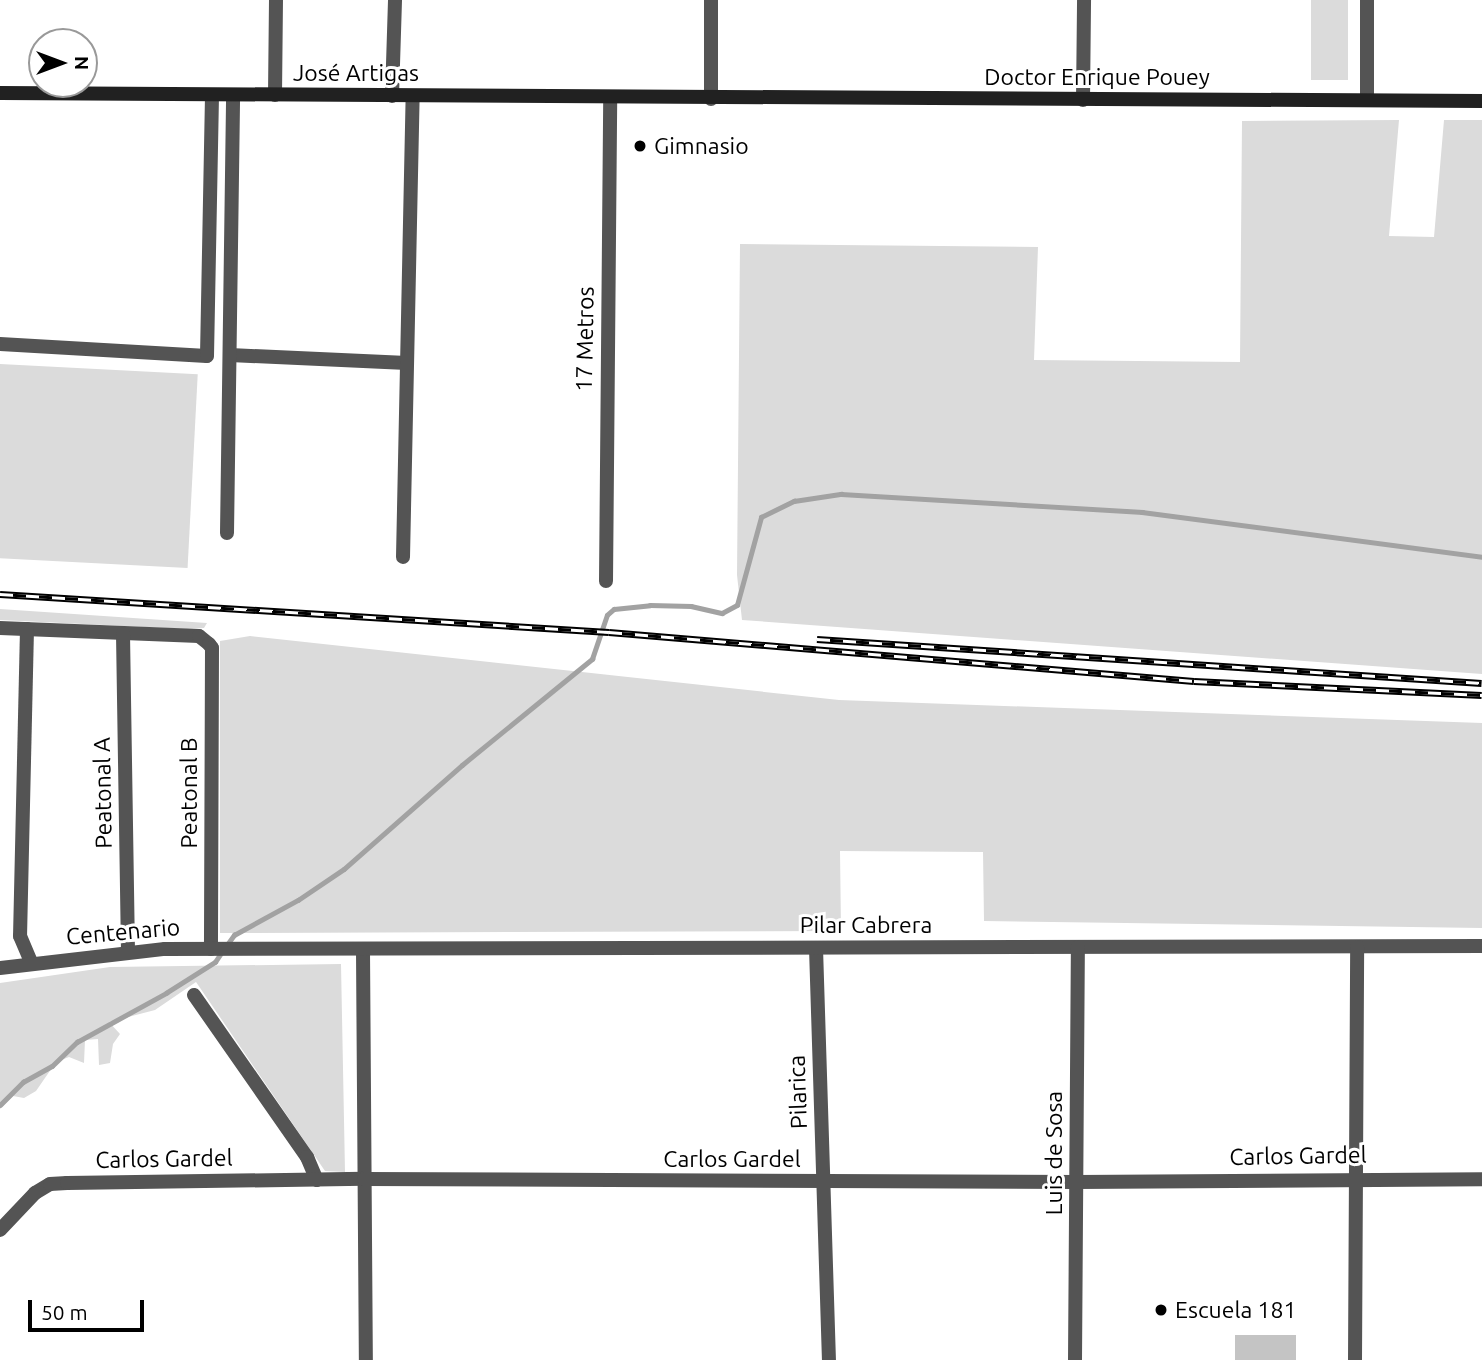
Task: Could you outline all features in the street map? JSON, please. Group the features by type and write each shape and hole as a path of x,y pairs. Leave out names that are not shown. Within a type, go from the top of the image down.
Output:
{"street":[{"path":"275,95 276,0"},
{"path":"392,96 395,0"},
{"path":"711,0 711,99"},
{"path":"1083,100 1084,0"},
{"path":"1367,0 1367,100"},
{"name":"José Artigas","path":"0,93 711,99"},
{"path":"0,344 207,356 212,95"},
{"path":"227,533 233,95"},
{"path":"403,557 413,96"},
{"name":"17 Metros","path":"606,581 610,97"},
{"name":"Doctor Enrique Pouey","path":"711,99 1482,101"},
{"path":"230,355 407,363"},
{"path":"0,628 123,634"},
{"path":"27,629 20,936 32,964"},
{"name":"Peatonal B","path":"123,634 199,636 206,639 212,648 213,949"},
{"name":"Peatonal A","path":"123,634 128,952"},
{"name":"Pilar Cabrera","path":"250,949 363,951 1482,946"},
{"name":"Luis de Sosa","path":"1075,1360 1077,947"},
{"path":"1355,1360 1357,947"},
{"name":"Pilarica","path":"816,948 829,1360"},
{"name":"Centenario","path":"0,968 128,952 250,949"},
{"path":"363,951 366,1360"},
{"path":"194,995 307,1157 317,1180"},
{"name":"Carlos Gardel","path":"0,1230 35,1193 50,1184 317,1180 1077,1182 1482,1179"}],"shaded area":[{"path":"1311,0 1348,0 1348,80 1311,80"},
{"path":"1399,120 1389,236 1434,237 1444,120 1482,120 1482,674 742,620 737,575 740,244 1038,247 1034,360 1240,362 1242,121"},
{"path":"0,364 198,374 188,568 0,558"},
{"path":"0,609 207,623 204,628 187,629 0,620"},
{"path":"250,636 839,700 1482,723 1482,928 984,921 983,852 840,851 841,931 220,933 220,641"},
{"path":"341,964 345,1172 325,1171 196,982 155,1010 109,1022 120,1034 113,1044 110,1063 99,1065 98,1039 85,1040 84,1063 69,1057 56,1062 36,1091 24,1098 13,1096 0,1109 0,983 110,967"}],"building":[{"path":"1235,1335 1296,1335 1296,1360 1235,1360"}],"waterway":[{"path":"226,946 234,935 298,900 344,869 462,765 592,659 607,615 614,609 650,605 691,606 722,613 737,605 761,517 794,501 841,494 1142,512 1482,557"},
{"path":"0,1105 23,1082 52,1066 77,1042 166,993 215,962 221,953"}],"railway":[{"path":"0,594 609,632 1194,681 1482,695"},
{"path":"817,639 1482,683"}],"place":[{"name":"Gimnasio","path":"640,146"},
{"name":"Escuela 181","path":"1161,1310"}]}
